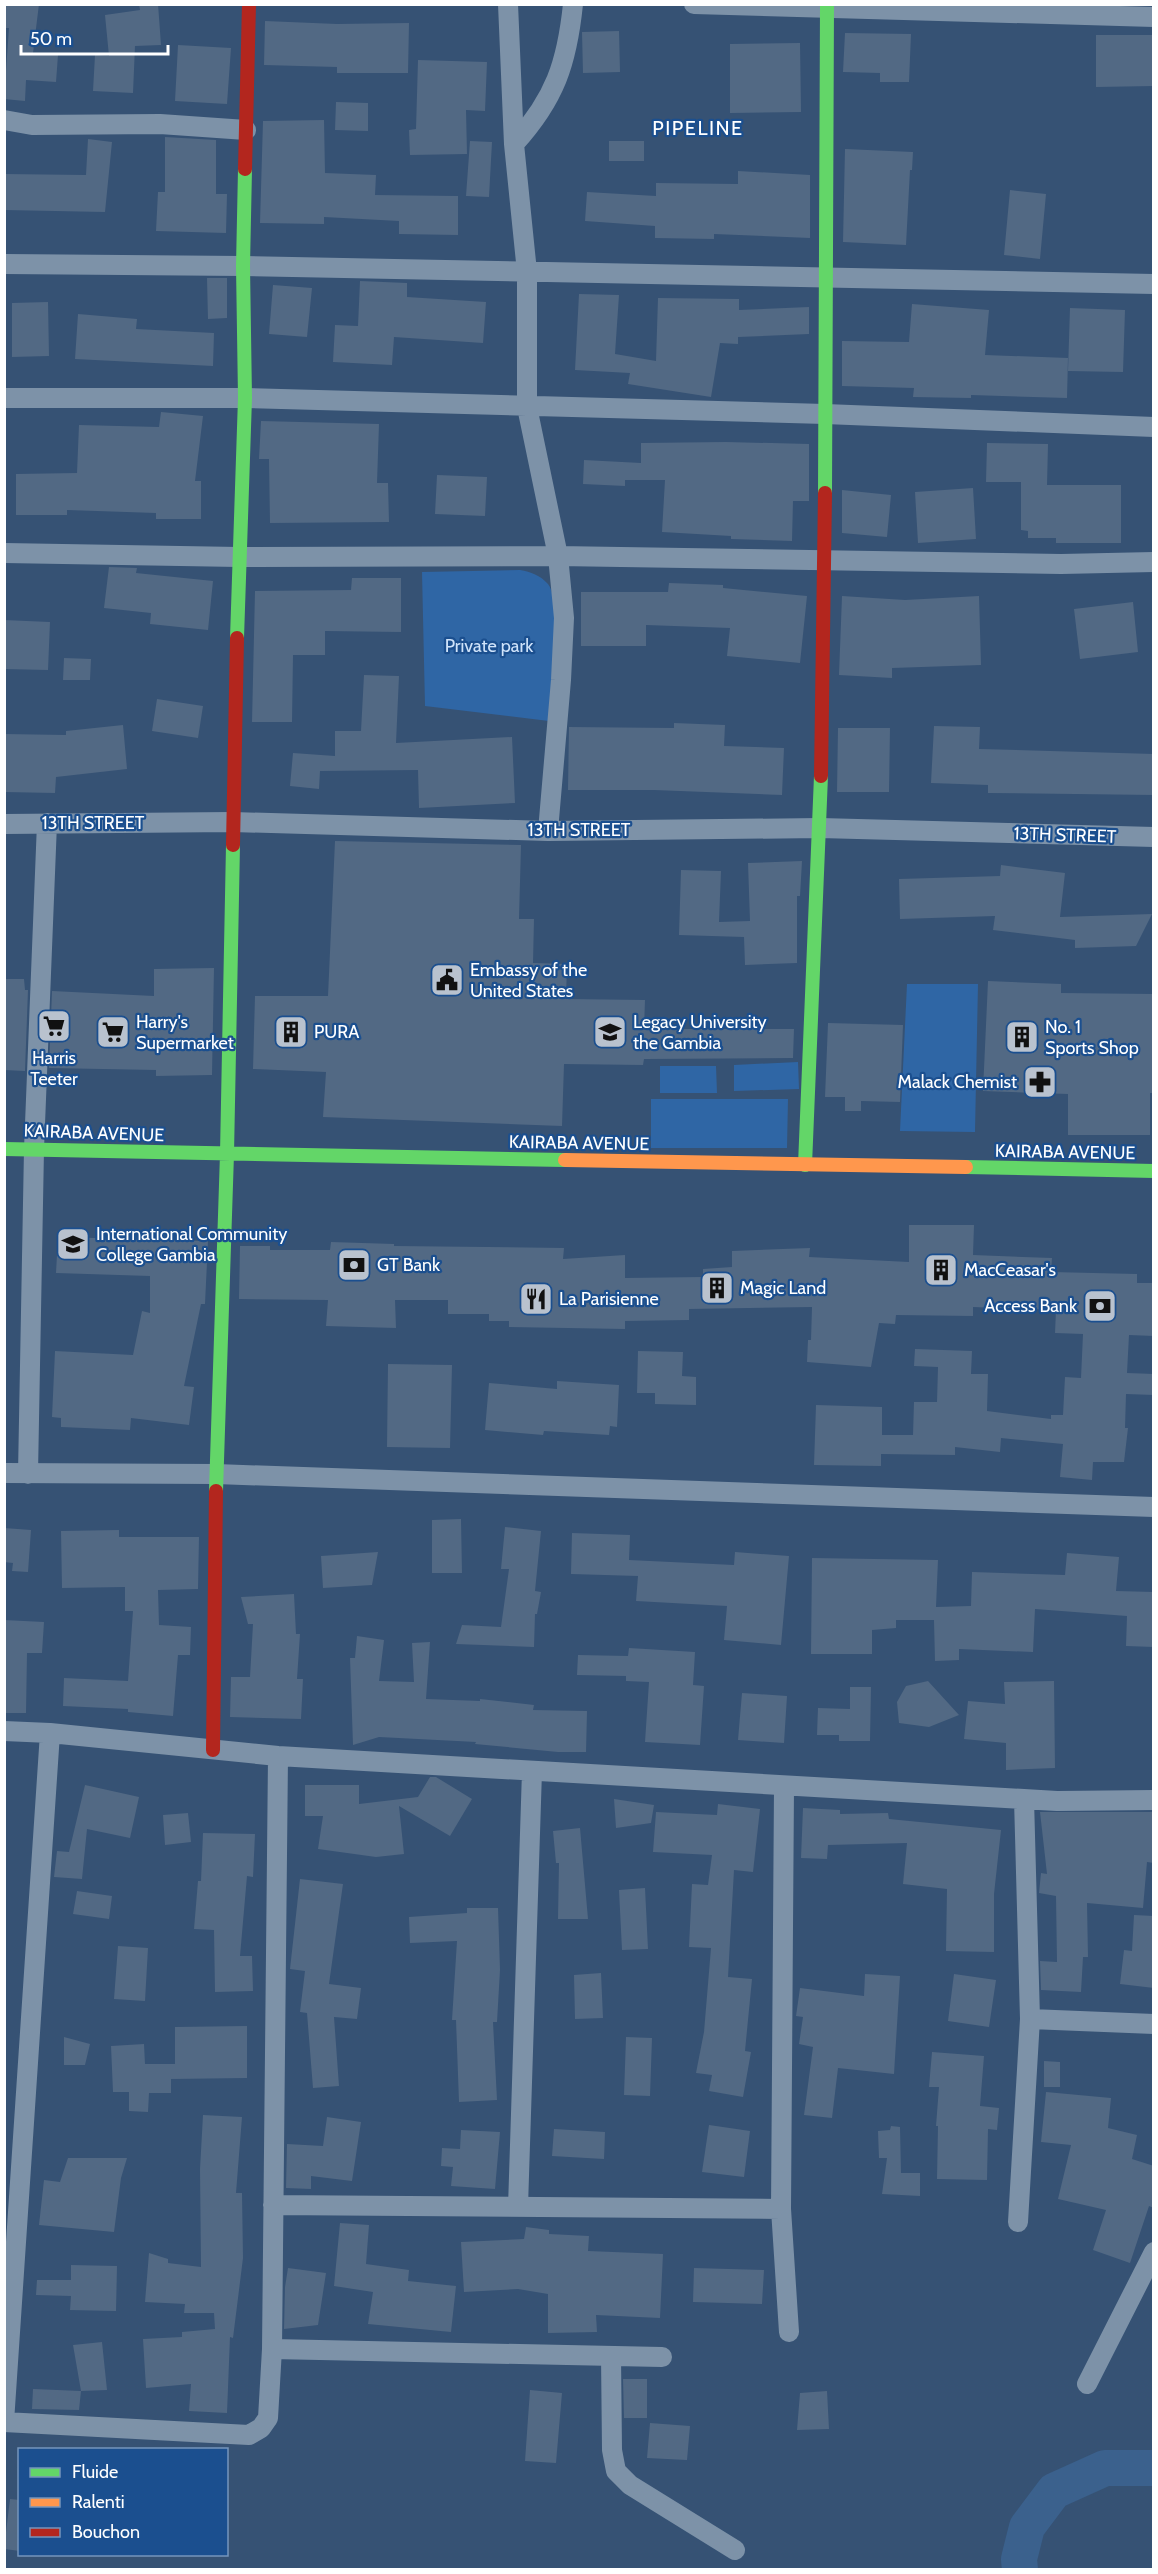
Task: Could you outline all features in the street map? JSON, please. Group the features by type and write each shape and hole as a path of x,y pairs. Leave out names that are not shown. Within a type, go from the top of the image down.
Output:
{"street":[{"path":"213,1750 216,1474 227,1154 239,558 245,398 243,266 249,4"},
{"path":"508,4 514,144 527,272 527,407 558,556 564,618 548,831"},
{"path":"514,144 532,123 558,80 569,44 573,4"},
{"path":"694,4 1154,17"},
{"path":"805,1165 820,828 825,559 827,6"},
{"path":"4,120 32,125 160,124 246,130"},
{"path":"4,264 243,266 1154,284"},
{"path":"4,398 245,398 825,414 1154,428"},
{"path":"4,554 239,558 558,556 1060,564 1154,562"},
{"name":"13TH STREET","path":"4,824 233,822 548,831 820,828 1154,837"},
{"path":"28,1474 34,1149 47,823"},
{"name":"KAIRABA AVENUE","path":"4,1149 1154,1171"},
{"path":"4,1473 216,1474 1154,1507"},
{"path":"4,1731 50,1733 278,1756 532,1772 1024,1800 1154,1800"},
{"path":"50,1733 4,2422 249,2435 261,2428 268,2418 272,2349 278,1756"},
{"path":"518,2208 532,1772"},
{"path":"784,1786 781,2209 789,2332"},
{"path":"1018,2222 1030,2019 1024,1800"},
{"path":"1030,2019 1154,2024"},
{"path":"273,2205 781,2209"},
{"path":"1087,2384 1154,2252"},
{"path":"272,2349 662,2357"},
{"path":"611,2356 612,2450 616,2471 630,2485 735,2550"}],"green space":[{"name":"Private park","path":"520,570 542,578 548,584 552,594 555,610 555,649 549,721 425,706 422,572"},
{"path":"907,984 978,984 975,1132 900,1131"},
{"path":"798,1062 799,1089 734,1091 734,1065"},
{"path":"660,1066 716,1066 717,1093 660,1093"},
{"path":"651,1099 788,1099 787,1148 651,1148"}],"building":[{"path":"4,4 39,4 33,53 58,55 56,82 26,80 25,101 4,99 9,28 4,28"},
{"path":"139,4 158,4 161,45 135,46 133,93 93,91 95,55 109,56 105,15 140,10"},
{"path":"265,21 337,24 409,23 408,73 337,73 337,67 264,65"},
{"path":"619,31 620,72 583,73 582,32"},
{"path":"845,33 911,34 909,82 880,82 880,73 843,72"},
{"path":"1096,35 1154,35 1154,86 1096,87"},
{"path":"800,43 801,112 730,113 730,44"},
{"path":"178,45 231,48 227,104 175,101"},
{"path":"418,60 487,62 485,111 466,110 467,154 410,155 409,130 416,129"},
{"path":"336,102 368,103 368,131 335,130"},
{"path":"324,120 325,173 376,175 375,195 458,196 458,235 399,234 399,221 324,217 324,224 260,223 263,121"},
{"path":"165,137 216,140 216,194 227,194 226,233 156,231 158,192 165,192"},
{"path":"88,139 112,142 105,212 4,210 4,174 86,175"},
{"path":"470,141 492,142 489,197 466,196"},
{"path":"609,141 644,141 644,161 609,161"},
{"path":"845,149 913,152 906,245 843,242"},
{"path":"738,171 810,175 810,238 714,234 714,239 655,238 655,226 585,221 587,192 656,196 656,183 738,184"},
{"path":"1010,190 1046,194 1040,259 1004,255"},
{"path":"207,278 227,278 227,318 208,319"},
{"path":"360,281 407,283 407,297 486,302 483,343 394,337 392,365 333,362 335,325 358,326"},
{"path":"273,285 312,288 307,337 269,334"},
{"path":"579,294 619,295 615,354 656,361 658,298 739,299 739,310 809,307 809,334 738,337 738,344 720,343 711,397 628,384 630,373 575,370"},
{"path":"48,302 49,356 12,357 12,303"},
{"path":"912,304 989,310 985,355 1068,358 1067,398 971,395 971,398 913,397 914,388 842,386 842,341 909,342"},
{"path":"1070,308 1125,310 1123,372 1068,371"},
{"path":"78,314 137,319 136,329 214,333 213,366 75,359"},
{"path":"161,412 203,416 195,481 201,481 201,519 156,519 156,513 67,510 67,515 16,515 16,474 77,473 79,425 159,427"},
{"path":"261,421 379,424 377,483 388,483 389,522 270,523 269,459 259,459"},
{"path":"641,443 809,444 809,501 793,501 792,541 731,539 731,536 662,532 665,480 625,480 625,486 583,484 584,460 641,463"},
{"path":"987,443 1048,444 1047,485 1121,485 1121,543 1056,543 1056,538 1028,538 1028,531 1021,530 1021,482 986,482"},
{"path":"437,475 487,477 485,516 435,514"},
{"path":"973,488 976,539 918,543 915,492"},
{"path":"842,490 891,495 887,537 842,533"},
{"path":"109,567 137,568 136,573 213,581 208,630 150,624 151,613 104,608"},
{"path":"352,578 401,578 401,632 325,631 325,655 293,655 292,722 252,722 255,591 351,590"},
{"path":"669,583 723,585 723,588 807,596 800,663 727,656 730,628 646,625 646,646 581,646 581,592 668,592"},
{"path":"842,596 905,600 979,596 981,665 892,668 892,678 839,675"},
{"path":"1133,602 1138,652 1080,659 1074,609"},
{"path":"4,620 50,622 48,670 4,669"},
{"path":"64,658 91,659 90,680 63,680"},
{"path":"364,675 399,676 396,743 512,737 515,803 419,808 418,770 320,771 319,789 290,786 293,753 335,756 335,731 361,731"},
{"path":"157,699 203,706 198,738 152,731"},
{"path":"674,723 725,725 724,746 784,748 782,795 654,790 568,790 569,727 674,728"},
{"path":"123,725 127,769 56,777 55,793 4,792 4,734 66,735 66,731"},
{"path":"934,726 980,727 979,749 1154,754 1154,795 988,793 988,785 931,783"},
{"path":"838,728 890,728 889,792 837,792"},
{"name":"Embassy of the United States","path":"335,841 521,845 519,919 534,919 533,963 567,964 566,999 645,1000 644,1029 794,1029 793,1058 644,1059 643,1065 564,1064 562,1126 323,1117 326,1072 253,1069 255,996 328,996"},
{"path":"802,861 800,896 797,896 797,963 745,965 744,937 679,935 681,870 721,871 719,922 750,921 748,863"},
{"path":"1001,865 1065,873 1060,917 1152,914 1136,946 1075,948 1075,940 993,930 995,916 900,919 899,879 1000,876"},
{"path":"214,968 212,1075 156,1076 156,1070 49,1068 52,991 154,996 154,969"},
{"path":"4,979 24,979 25,990 28,990 25,1071 4,1070"},
{"path":"988,981 1061,984 1061,993 1154,994 1154,1093 1150,1093 1150,1135 1068,1135 1068,1094 983,1091"},
{"path":"828,1023 903,1025 900,1102 861,1101 861,1111 845,1111 845,1097 825,1097"},
{"path":"909,1225 974,1225 973,1255 1052,1258 1051,1272 1137,1274 1137,1283 1154,1283 1154,1336 1129,1335 1127,1373 1154,1374 1154,1395 1126,1394 1125,1428 1128,1428 1124,1462 1093,1462 1092,1480 1060,1477 1063,1444 1001,1438 1000,1452 955,1447 955,1455 881,1454 881,1466 814,1465 816,1405 882,1407 882,1435 913,1435 914,1402 937,1402 938,1367 914,1366 915,1349 972,1351 971,1374 988,1374 987,1411 1051,1419 1051,1415 1063,1415 1065,1377 1081,1378 1083,1334 1055,1333 1056,1310 973,1307 973,1316 896,1315 895,1324 879,1323 871,1367 807,1362 808,1340 811,1340 812,1307 689,1309 689,1320 625,1321 625,1329 509,1327 509,1321 489,1321 489,1314 448,1314 448,1300 395,1300 396,1328 326,1326 328,1300 239,1299 240,1246 270,1246 270,1250 330,1250 331,1242 394,1244 394,1246 564,1248 563,1259 625,1255 625,1278 703,1277 703,1269 732,1267 732,1251 810,1248 809,1257 909,1262"},
{"path":"58,1237 208,1241 205,1304 201,1304 184,1386 194,1387 189,1425 131,1418 130,1430 61,1427 61,1418 52,1417 55,1351 133,1355 142,1311 150,1313 150,1276 56,1273"},
{"path":"638,1351 683,1352 682,1376 696,1377 696,1405 655,1404 655,1393 637,1393"},
{"path":"388,1364 452,1365 450,1448 387,1447"},
{"path":"557,1381 619,1385 617,1427 610,1426 609,1435 544,1431 543,1435 485,1430 489,1383 557,1389"},
{"path":"461,1519 462,1573 432,1573 432,1520"},
{"path":"505,1527 541,1531 535,1591 541,1592 537,1614 535,1614 534,1647 456,1644 462,1625 501,1627 509,1569 501,1569"},
{"path":"4,1528 31,1530 28,1572 12,1571 13,1563 4,1562"},
{"path":"119,1530 119,1537 199,1537 198,1589 158,1590 159,1625 191,1627 190,1655 178,1655 173,1716 128,1712 128,1709 63,1706 64,1678 128,1681 133,1611 125,1611 125,1587 62,1588 61,1531"},
{"path":"572,1533 630,1535 629,1560 734,1565 735,1552 789,1556 781,1645 724,1640 727,1606 636,1601 638,1576 571,1574"},
{"path":"378,1552 372,1585 323,1588 321,1556"},
{"path":"1067,1553 1119,1557 1116,1591 1154,1592 1154,1647 1126,1646 1127,1616 1035,1609 1033,1652 959,1649 959,1660 935,1661 934,1620 896,1620 896,1628 872,1630 872,1654 811,1654 812,1558 938,1560 936,1607 971,1606 972,1572 1065,1575"},
{"path":"294,1594 296,1634 300,1634 297,1679 303,1679 301,1719 230,1717 231,1677 250,1677 253,1624 248,1624 241,1597"},
{"path":"4,1620 44,1622 42,1653 27,1653 26,1713 4,1713"},
{"path":"357,1636 384,1640 379,1681 414,1682 412,1643 430,1642 426,1699 480,1701 480,1699 534,1705 533,1710 587,1711 586,1752 558,1752 475,1744 476,1742 379,1737 353,1745 350,1658 355,1658"},
{"path":"629,1648 695,1652 693,1685 704,1686 700,1745 645,1742 649,1682 626,1681 626,1676 577,1675 578,1655 628,1656"},
{"path":"928,1681 959,1715 929,1727 899,1723 897,1702 906,1686"},
{"path":"1054,1681 1055,1768 1006,1770 1006,1743 964,1739 968,1701 1005,1704 1004,1682"},
{"path":"850,1687 871,1687 870,1741 839,1741 839,1735 817,1735 818,1708 850,1709"},
{"path":"742,1693 787,1696 784,1743 738,1740"},
{"path":"430,1777 436,1777 472,1799 450,1836 399,1806 404,1854 376,1857 318,1849 323,1816 305,1816 305,1785 359,1785 359,1804 418,1797"},
{"path":"85,1785 139,1797 130,1838 87,1829 82,1879 54,1877 57,1851 69,1852"},
{"path":"614,1799 654,1805 651,1823 616,1828"},
{"path":"718,1804 760,1809 753,1872 734,1870 728,1977 752,1979 745,2051 751,2052 743,2097 709,2091 712,2075 696,2073 704,2032 711,1948 689,1947 692,1884 708,1885 712,1855 653,1852 656,1812 717,1815"},
{"path":"803,1808 840,1810 840,1814 888,1813 889,1819 1001,1830 994,1894 994,1952 946,1951 947,1889 903,1884 907,1843 828,1845 827,1859 801,1858"},
{"path":"1040,1812 1154,1812 1154,1863 1147,1862 1143,1908 1087,1903 1088,1957 1083,1957 1081,1992 1041,1990 1040,1961 1057,1962 1056,1896 1039,1893 1041,1873 1047,1874"},
{"path":"188,1813 191,1842 165,1845 163,1815"},
{"path":"580,1828 588,1919 558,1919 559,1863 556,1863 553,1831"},
{"path":"203,1833 255,1834 253,1877 247,1876 240,1956 252,1956 253,1991 215,1992 214,1930 194,1929 198,1881 201,1881"},
{"path":"300,1879 343,1884 329,1984 361,1988 357,2019 334,2017 339,2086 313,2088 307,2013 300,2012 305,1971 290,1969"},
{"path":"645,1888 648,1949 622,1950 619,1890"},
{"path":"77,1891 112,1896 109,1919 73,1914"},
{"path":"467,1908 498,1908 500,1970 497,2022 493,2022 497,2100 459,2102 456,2020 452,2020 457,1941 410,1943 409,1917 467,1913"},
{"path":"1134,1915 1154,1916 1154,1988 1120,1984 1124,1950 1132,1951"},
{"path":"118,1946 148,1948 145,2001 114,1999"},
{"path":"601,1973 603,2018 575,2019 574,1975"},
{"path":"865,1974 900,1976 894,2074 838,2068 832,2118 804,2115 813,2047 799,2044 803,2017 796,2016 800,1988 864,1996"},
{"path":"954,1974 996,1980 989,2027 948,2021"},
{"path":"247,2026 247,2078 171,2079 171,2093 149,2093 148,2112 129,2111 129,2092 113,2092 111,2046 144,2044 145,2064 175,2064 175,2027"},
{"path":"64,2037 90,2044 85,2065 64,2065"},
{"path":"626,2037 652,2038 650,2096 624,2095"},
{"path":"932,2052 984,2056 980,2106 999,2108 997,2130 988,2129 987,2180 937,2179 938,2126 936,2126 939,2087 929,2087"},
{"path":"1044,2061 1060,2062 1060,2087 1044,2087"},
{"path":"1046,2092 1111,2098 1108,2128 1137,2135 1132,2159 1154,2166 1154,2208 1149,2206 1130,2263 1093,2250 1106,2210 1058,2199 1071,2145 1041,2142"},
{"path":"203,2115 242,2117 236,2193 242,2193 243,2258 233,2338 230,2337 227,2413 189,2411 191,2384 146,2388 143,2339 182,2337 182,2332 215,2329 214,2313 184,2313 185,2304 145,2302 149,2253 168,2259 168,2263 201,2267 200,2169"},
{"path":"327,2117 361,2122 352,2181 311,2176 311,2189 286,2188 287,2144 323,2146"},
{"path":"709,2125 750,2131 744,2177 702,2172"},
{"path":"891,2126 900,2127 901,2173 920,2173 920,2196 882,2194 887,2158 879,2158 878,2131 890,2130"},
{"path":"554,2129 605,2132 604,2159 552,2156"},
{"path":"461,2130 500,2132 495,2189 451,2186 453,2167 441,2166 442,2148 460,2149"},
{"path":"68,2158 127,2158 121,2178 114,2232 39,2225 44,2180 60,2182"},
{"path":"340,2223 369,2225 366,2264 409,2270 408,2281 456,2286 451,2332 368,2324 373,2292 334,2286"},
{"path":"526,2227 549,2230 549,2234 589,2236 588,2251 663,2254 660,2318 596,2315 597,2332 548,2333 548,2294 518,2289 464,2292 461,2242 524,2239"},
{"path":"71,2265 117,2266 116,2311 70,2310 71,2296 36,2295 37,2280 71,2280"},
{"path":"288,2268 326,2273 318,2325 284,2329"},
{"path":"694,2268 764,2270 762,2304 693,2302"},
{"path":"102,2342 107,2390 81,2391 73,2345"},
{"path":"623,2379 647,2379 647,2418 624,2418"},
{"path":"33,2389 81,2391 79,2410 32,2409"},
{"path":"530,2390 562,2393 556,2463 525,2461"},
{"path":"827,2391 829,2429 797,2430 800,2393"},
{"path":"650,2423 690,2426 687,2460 647,2458"},
{"path":"10,2499 18,2500 18,2551 4,2549"}],"waterway":[{"path":"1020,2570 1019,2559 1027,2527 1054,2491 1105,2468 1154,2468"}],"traffic: fast":[{"path":"825,493 827,4"},
{"path":"237,638 245,398 243,266 245,169"},
{"path":"805,1165 821,776"},
{"path":"216,1491 227,1154 233,845"},
{"path":"4,1149 565,1160"},
{"path":"966,1167 1154,1171"}],"traffic: slow":[{"path":"565,1160 966,1167"}],"traffic: jam":[{"path":"245,169 249,4"},
{"path":"821,776 825,493"},
{"path":"233,845 237,638"},
{"path":"213,1750 216,1491"}],"place":[{"name":"Embassy of the United States","path":"447,980"},
{"name":"Harris Teeter","path":"54,1026"},
{"name":"Harry's Supermarket","path":"113,1032"},
{"name":"PURA","path":"291,1032"},
{"name":"Legacy University the Gambia","path":"610,1032"},
{"name":"No. 1 Sports Shop","path":"1022,1037"},
{"name":"Malack Chemist","path":"1040,1082"},
{"name":"International Community College Gambia","path":"73,1244"},
{"name":"GT Bank","path":"354,1265"},
{"name":"MacCeasar's","path":"941,1270"},
{"name":"Magic Land","path":"717,1288"},
{"name":"La Parisienne","path":"536,1299"},
{"name":"Access Bank","path":"1100,1306"}],"district":[{"name":"PIPELINE","path":"698,128"}]}
